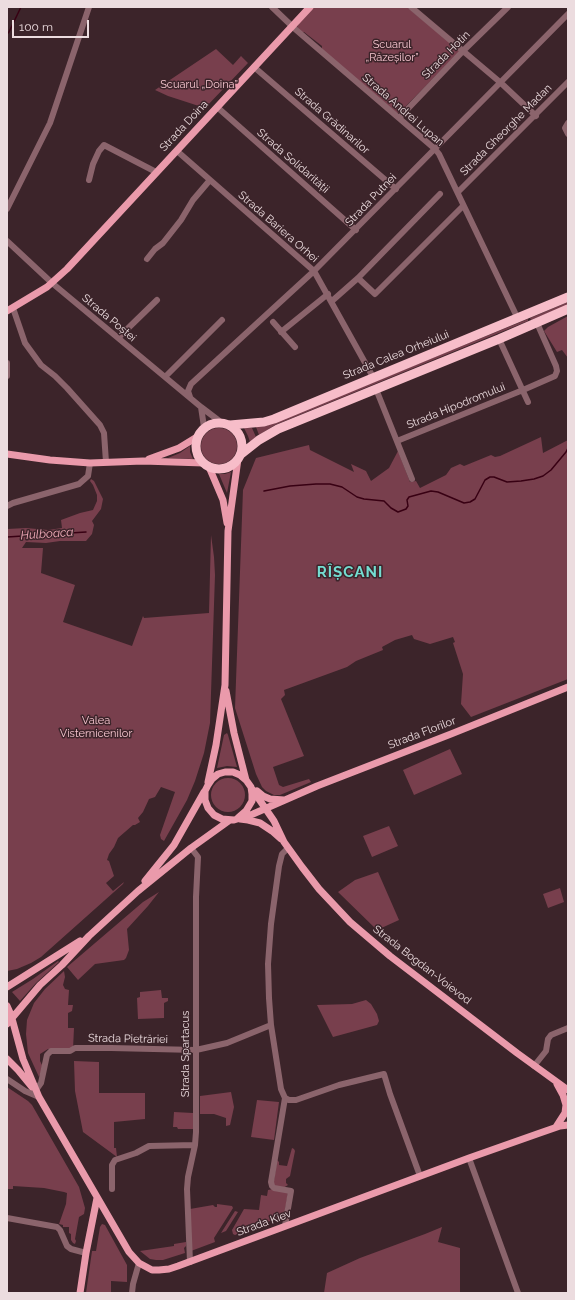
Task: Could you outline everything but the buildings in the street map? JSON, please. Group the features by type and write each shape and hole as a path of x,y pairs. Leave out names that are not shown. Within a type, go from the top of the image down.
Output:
{"highway":[{"name":"Strada Calea Orheiului","path":"226,424 246,425 269,420 568,298"},
{"path":"239,457 242,447 241,438 236,431 226,424 210,424 204,427 197,437 196,451 199,458 206,465 215,468 228,467 259,440 278,429 499,339 568,309"}],"main road":[{"name":"Strada Doina","path":"10,309 52,283 310,7"},
{"path":"143,461 169,452 197,437"},
{"path":"7,454 50,460 90,463 143,461 206,465 223,500 228,531"},
{"path":"234,819 222,819 214,815 208,808 205,800 206,788 216,745 225,685 228,531 239,457"},
{"path":"225,685 234,733 246,780"},
{"name":"Strada Florilor","path":"234,819 266,808 568,687"},
{"path":"138,891 174,845 206,788 212,779 218,774 233,772 240,775 251,787 266,798 273,800 284,800"},
{"path":"9,1022 40,985 62,966 89,936 138,891 191,848 246,811 252,801 251,787"},
{"name":"Strada Bogdan-Voievod","path":"251,787 274,821 286,845 319,889 362,933 567,1090"},
{"path":"274,821 273,813 275,808 284,800"},
{"name":"Strada Bogdan-Voievod","path":"234,819 248,820 265,826 286,845"},
{"path":"7,987 89,936"},
{"path":"7,1006 10,1011 9,1022 38,1094 129,1252 139,1263"},
{"path":"7,1059 38,1094"},
{"path":"556,1082 563,1095 566,1105 561,1126"},
{"name":"Strada Kiev","path":"139,1263 147,1268 159,1270 169,1269 190,1262 469,1158 561,1126 568,1120"},
{"path":"80,1293 97,1198"}],"street":[{"path":"7,209 50,123 89,7"},
{"name":"Strada Andrei Lupan","path":"272,7 435,149 442,159 518,319"},
{"path":"411,7 464,50 536,116"},
{"name":"Strada Hotin","path":"399,118 464,50 508,7"},
{"name":"Strada Putnei","path":"190,397 188,391 191,384 314,271 356,230 568,14"},
{"name":"Strada Grădinarilor","path":"254,67 396,189"},
{"name":"Strada Gheorghe Madan","path":"458,192 536,116 568,82"},
{"name":"Strada Solidarității","path":"217,107 356,230"},
{"path":"567,124 565,128 568,134"},
{"path":"89,180 93,164 99,151 104,145 156,172"},
{"name":"Strada Bariera Orhei","path":"177,151 314,271 373,377"},
{"path":"147,259 181,220 193,200 210,180"},
{"path":"332,301 358,278 440,194"},
{"path":"358,278 375,294 463,206"},
{"name":"Strada Poștei","path":"7,241 52,283 201,407 226,424"},
{"path":"281,332 328,294"},
{"path":"118,338 156,300"},
{"path":"10,309 25,343 41,366 55,376 67,388 100,425 104,433 106,462"},
{"path":"165,377 222,320"},
{"path":"273,322 295,347"},
{"name":"Strada Hipodromului","path":"397,441 555,376 557,372 537,323"},
{"name":"Strada Hipodromului","path":"499,339 528,402"},
{"path":"7,363 7,376"},
{"name":"Strada Hipodromului","path":"376,389 412,479"},
{"path":"201,407 204,427"},
{"path":"7,506 79,484 88,476 90,463"},
{"path":"286,845 282,854 270,924 268,978 271,1025 280,1089 285,1098 292,1101 338,1085 384,1074 392,1101 420,1176"},
{"name":"Strada Spartacus","path":"190,1262 187,1189 195,1145 196,897 198,857 191,848"},
{"name":"Strada Pietrăriei","path":"38,1094 48,1053 54,1050 70,1051 77,1048 112,1048 184,1051 196,1050 227,1043 271,1025"},
{"path":"534,1066 546,1051 550,1035 568,1028"},
{"path":"7,1079 25,1091 38,1094"},
{"path":"285,1098 271,1182 274,1188 291,1191 285,1226"},
{"path":"112,1189 112,1165 115,1160 129,1156 149,1146 195,1145"},
{"path":"469,1158 518,1293"},
{"path":"7,1218 58,1226 67,1246 86,1254"},
{"path":"132,1293 139,1263"}],"green space":[{"name":"Scuarul „Răzeșilor”","path":"314,7 407,7 460,51 401,111 397,113 322,50 322,46 304,32 301,32 297,27"},
{"name":"Scuarul „Doina”","path":"216,49 233,65 241,56 248,63 205,108 168,96 155,90"},
{"path":"568,302 568,305 531,320 530,318"},
{"path":"568,316 568,358 562,350 557,352 544,331 548,327"},
{"path":"528,319 528,321 275,425 259,435 256,427 266,426"},
{"path":"219,428 232,433 237,446 232,459 219,464 206,459 201,446 206,433"},
{"path":"244,428 252,428 256,437 250,442 248,436"},
{"path":"541,437 543,453 568,440 568,679 471,717 461,704 463,674 453,643 455,642 453,637 430,644 414,639 412,635 395,640 382,647 383,650 356,661 347,667 284,690 285,695 281,699 304,756 273,767 279,785 283,787 309,779 311,782 280,795 274,795 266,791 262,787 256,774 235,708 243,490 256,458 309,445 310,450 354,472 351,464 366,471 371,481 389,468 398,451 410,482 416,481 420,488 446,475 451,468 460,464 464,466 491,455 495,457 500,456"},
{"path":"190,446 190,452 193,459 168,458 180,453"},
{"path":"231,472 227,493 219,474"},
{"name":"Valea Visternicenilor","path":"91,479 94,481 103,499 101,509 92,521 94,525 92,534 86,541 60,541 46,543 26,542 22,548 43,548 41,573 75,585 63,622 132,646 143,616 144,618 209,613 211,535 215,575 210,723 204,753 195,781 187,800 164,841 161,839 160,835 175,792 161,787 155,797 149,799 143,812 138,818 140,822 133,825 118,838 109,854 107,860 109,861 114,876 106,883 113,891 124,882 123,884 41,957 17,969 7,971 7,529 26,528 48,530 62,528 61,520 93,510 97,501 97,495 90,481"},
{"path":"227,733 237,767 227,766 217,768 224,735"},
{"path":"450,749 462,774 414,795 403,770"},
{"path":"231,778 238,780 243,785 245,795 243,805 238,810 225,812 218,810 213,805 211,792 213,785 218,780"},
{"path":"389,826 398,846 372,857 363,836"},
{"path":"378,872 399,920 377,930 338,892 355,880"},
{"path":"560,888 564,902 548,908 543,894"},
{"path":"159,892 127,929 129,950 126,958 124,960 95,964 78,980 67,967 143,902"},
{"path":"58,961 59,962 36,983 20,1001 12,992 33,979"},
{"path":"64,971 65,977 63,985 65,989 69,990 68,1005 73,1005 72,1011 68,1013 68,1028 74,1028 73,1049 48,1049 40,1054 40,1061 43,1067 39,1077 28,1053 26,1034 27,1020 34,1003 45,989"},
{"path":"161,990 162,998 168,998 168,1001 164,1003 164,1018 138,1019 137,998 140,997 140,992"},
{"path":"366,1000 371,1004 377,1014 379,1021 377,1025 333,1037 317,1005 352,1004"},
{"path":"74,1061 99,1062 99,1093 145,1093 145,1119 114,1122 114,1148 116,1148 117,1157 83,1132 75,1091"},
{"path":"7,1087 32,1105 79,1187 85,1208 84,1214 79,1217 75,1244 71,1240 69,1227 63,1227 63,1225 59,1224 66,1204 67,1193 44,1188 13,1186 13,1189 7,1189"},
{"path":"231,1092 234,1107 230,1125 226,1126 226,1118 214,1114 200,1114 200,1096"},
{"path":"257,1100 279,1102 274,1140 251,1137"},
{"path":"174,1112 193,1113 193,1129 178,1129 177,1127 173,1127"},
{"path":"292,1148 295,1151 290,1176 286,1179 286,1183 288,1185 283,1188 273,1187 277,1160 279,1165 287,1166"},
{"path":"273,1189 288,1193 284,1216 259,1225 258,1221 246,1228 247,1230 235,1235 233,1234 232,1230 244,1209 259,1210 261,1195 267,1196 268,1190"},
{"path":"217,1204 232,1206 233,1208 214,1238 215,1242 191,1251 190,1209 213,1205 217,1207"},
{"path":"235,1211 238,1212 226,1231 221,1233"},
{"path":"102,1224 105,1225 127,1265 127,1282 111,1281 111,1293 86,1293 92,1251 96,1251 100,1227"},
{"path":"442,1227 438,1242 460,1248 460,1293 324,1293 327,1273 360,1258"},
{"path":"186,1242 186,1246 184,1248 185,1253 163,1260 150,1259 140,1251 174,1246 174,1244"}],"waterway":[{"path":"7,34 21,7"},
{"name":"Hulboaca","path":"264,491 290,486 330,484 342,487 357,497 384,501 398,512 406,509 408,506 407,500 409,497 431,491 438,492 464,503 475,499 485,480 490,477 507,482 534,479 543,476 551,470 568,448"},
{"name":"Hulboaca","path":"7,537 86,532"}],"district":[{"name":"RÎȘCANI","path":"350,572"}]}
